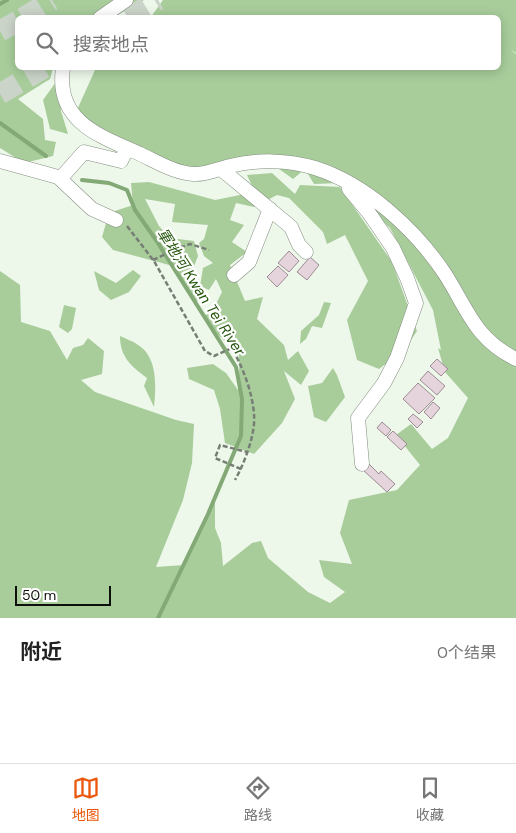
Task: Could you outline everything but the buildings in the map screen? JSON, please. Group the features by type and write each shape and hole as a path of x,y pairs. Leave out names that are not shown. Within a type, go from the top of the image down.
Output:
{"street":[{"path":"104,15 126,0"},
{"path":"63,70 63,92 68,107 75,117 90,130 172,169 202,174 248,163 280,162 315,168 341,179 372,198 413,234 434,258 480,332 495,347 516,359"},
{"path":"60,179 84,152 121,161 128,148"},
{"path":"0,161 60,179 92,209 121,222"},
{"path":"221,169 291,227 299,245 306,252"},
{"path":"341,179 369,213 393,248 408,278 416,303 397,358 384,383 358,418 362,464"},
{"path":"234,275 249,262 270,209"}],"path":[{"path":"121,222 132,230 153,260 205,351 214,356 232,348 244,369 254,415 247,452 241,469 234,480"},
{"path":"153,260 190,244 209,250"},
{"path":"241,469 214,458 220,445 247,452"}],"green space":[{"path":"0,0 144,0 118,15 15,15 15,70 52,70 50,79 18,99 43,119 45,140 56,142 53,156 24,163 0,148"},
{"path":"163,0 516,0 516,53 510,49 516,54 516,618 0,618 0,271 20,285 21,322 50,331 67,360 73,348 83,345 88,338 104,351 102,374 81,380 95,392 176,420 194,424 192,463 183,500 156,567 184,565 215,496 215,528 221,543 223,566 252,543 261,541 268,558 308,592 330,603 345,592 324,577 319,560 352,564 340,533 349,500 397,490 420,465 396,435 411,424 432,449 448,438 468,398 445,372 438,348 441,350 433,310 390,228 339,183 314,184 305,169 293,179 272,164 183,173 94,128 77,110 95,70 501,70 501,15 152,15"},
{"path":"64,71 61,88 61,111 68,134 50,129 43,100"},
{"path":"272,173 295,194 300,185 340,187 392,262 417,331 405,349 379,369 357,360 347,320 368,281 345,235 327,244 323,232 289,198 277,195 254,207 236,203 230,220 244,225 232,242 247,252 230,265 245,301 263,297 257,319 284,345 288,360 298,351 309,371 301,385 284,371 295,399 282,423 254,454 225,443 220,409 214,390 189,379 187,368 213,364 226,373 238,390 239,356 233,332 229,324 226,342 218,335 203,315 211,314 222,292 216,279 209,290 200,286 203,268 213,263 204,256 199,243 204,239 208,225 172,222 175,204 145,199 159,226 170,238 194,241 198,256 191,274 201,296 195,304 173,266 113,250 102,237 109,213 133,205 131,183 149,182 215,200 255,192 247,175"},
{"path":"133,270 141,276 129,292 111,300 99,290 94,271 116,283"},
{"path":"324,302 331,303 322,328 312,326 306,339 300,344 301,331 319,315"},
{"path":"64,305 76,308 72,329 68,333 59,327"},
{"path":"120,336 145,350 149,357 155,382 154,407 144,386 147,378 124,355"},
{"path":"333,368 345,397 326,422 314,417 308,386 322,383"}],"waterway":[{"name":"軍地河 Kwan Tei River","path":"0,4 7,0"},
{"name":"軍地河 Kwan Tei River","path":"0,123 46,156"},
{"name":"軍地河 Kwan Tei River","path":"82,180 109,183 127,190 135,210 236,367 242,399 241,436 208,514 158,618"}],"tunnel":[{"path":"28,15 52,0"},
{"path":"133,15 158,0"},
{"path":"0,31 15,23"},
{"path":"0,94 41,70"}]}
